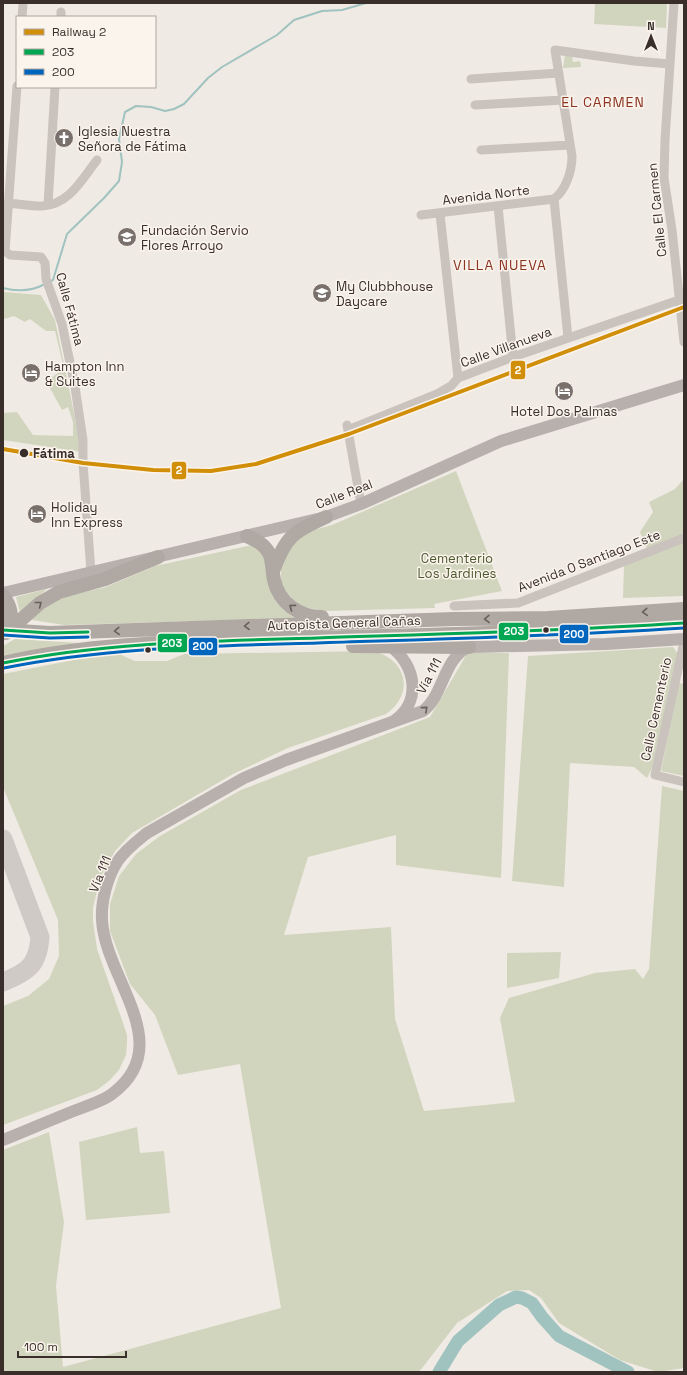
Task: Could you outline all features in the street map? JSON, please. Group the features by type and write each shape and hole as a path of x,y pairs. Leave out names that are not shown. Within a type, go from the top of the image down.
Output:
{"highway":[{"path":"273,571 284,545 291,536 300,529 326,517"},
{"path":"247,536 256,540 266,549 272,562 278,590 282,597 293,609 304,614 316,617 454,612"},
{"path":"5,632 40,603 59,592 105,578 158,557"},
{"path":"3,596 12,612 5,632"},
{"name":"Autopista General Cañas","path":"5,632 50,633 454,612 548,618 684,609"},
{"name":"Autopista General Cañas","path":"3,663 42,655 102,646 598,628 684,623"},
{"path":"227,641 391,647 469,647"}],"main road":[{"name":"Calle Real","path":"3,593 326,517 361,504 501,441 684,385"},
{"path":"469,647 613,644 684,639"},
{"name":"Vía 111","path":"390,724 397,719 408,706 411,698 413,681 409,665 404,658 391,647"},
{"name":"Vía 111","path":"3,1140 111,1095 135,1070 138,1058 140,1032 134,1012 116,971 102,921 103,901 107,886 117,863 126,852 147,833 244,778 286,760 415,716 427,708 456,656 462,650 469,647"}],"street":[{"name":"Calle El Carmen","path":"674,3 664,178 672,230 684,342"},
{"path":"22,16 23,4"},
{"path":"568,338 554,199 558,195 570,172 572,156 555,50 634,61 670,64"},
{"path":"471,79 559,73"},
{"name":"Calle Fátima","path":"17,88 5,251 10,255 41,257 46,263 46,279 62,324 70,359 83,440 83,463 91,572"},
{"path":"48,205 56,88"},
{"path":"475,105 564,100"},
{"path":"481,150 570,145"},
{"path":"8,203 48,205 68,196 97,160"},
{"name":"Avenida Norte","path":"421,215 440,214 554,199"},
{"path":"498,206 514,357"},
{"path":"440,214 458,378"},
{"name":"Calle Villanueva","path":"361,504 348,427 438,394 451,386 458,378 679,300"},
{"name":"Avenida 0 Santiago Este","path":"454,612 518,603 684,538"},
{"name":"Calle Cementerio","path":"684,642 655,775 684,782"}],"green space":[{"path":"595,3 667,3 666,28 594,24"},
{"path":"565,55 572,56 573,62 580,61 581,67 563,68"},
{"path":"3,292 41,295 55,320 82,452 3,440 3,413 17,412 33,435 73,436 73,422 68,407 62,410 46,381 64,369 55,331 46,331 30,319 25,322 14,316 4,319"},
{"name":"Cementerio Los Jardines","path":"456,471 502,591 434,604 435,608 326,611 303,607 294,601 284,589 281,581 281,567 283,559 302,533 332,525"},
{"path":"684,479 684,534 647,549 640,532 653,512 649,502 675,489"},
{"path":"684,540 684,596 623,598 624,566"},
{"path":"252,545 258,548 265,560 273,597 283,609 295,618 64,625 32,620 33,616 61,597 106,587 155,566"},
{"path":"47,589 20,613 16,597"},
{"path":"15,639 79,643 3,660 3,646"},
{"path":"673,647 678,654 652,768 647,778 634,767 570,763 564,887 512,881 528,656"},
{"path":"371,651 392,660 399,668 403,677 404,686 401,696 395,706 386,714 288,748 233,774 132,833 115,851 100,878 93,908 93,921 97,949 127,1035 126,1055 119,1070 109,1081 97,1090 3,1125 3,1006 28,996 49,979 59,956 58,920 3,787 3,674 89,657 119,654 135,661 167,661 184,654"},
{"path":"468,652 509,653 501,878 396,865 396,835 308,857 284,935 391,927 395,1019 424,1111 515,1102 500,1018 509,998 595,973 635,969 643,979 649,969 662,786 684,791 684,1368 658,1372 620,1360 559,1323 541,1298 529,1290 507,1291 457,1323 419,1372 3,1372 3,1150 49,1132 64,1222 56,1286 63,1367 281,1308 240,1064 178,1075 155,1015 130,984 110,931 110,904 119,876 136,854 160,836 241,790 430,717"},
{"path":"679,683 684,684 684,776 661,771"},
{"path":"561,952 559,978 507,988 507,953"},
{"path":"137,1127 140,1153 164,1151 170,1213 86,1220 79,1142"}],"waterway":[{"path":"49,282 53,280 67,234 119,181 122,162 119,139 125,112 136,106 151,107 165,111 174,109 184,104 208,78 222,67 277,35 294,20 322,11 342,10 366,3"},
{"path":"3,288 25,290 45,284"},
{"path":"439,1372 458,1341 499,1305 516,1297 532,1303 559,1336 628,1372"}],"taxiway":[{"path":"3,839 40,937 37,954 30,966 19,975 3,982"}],"rail line":[{"name":"2","path":"3,449 83,463 153,470 211,471 256,464 349,434 684,307"}],"transit line":[{"name":"203","path":"3,663 81,651 160,644 238,640 455,634 684,623"},
{"name":"200","path":"4,668 82,656 160,649 547,635 684,628"},
{"name":"203","path":"3,630 50,633 88,632"},
{"name":"200","path":"3,635 50,638 88,637"}],"place":[{"name":"Iglesia Nuestra Señora de Fátima","path":"64,138"},
{"name":"Fundación Servio Flores Arroyo","path":"127,237"},
{"name":"My Clubbhouse Daycare","path":"322,293"},
{"name":"Hampton Inn & Suites","path":"31,373"},
{"name":"Hotel Dos Palmas","path":"564,391"},
{"name":"Fátima","path":"24,453"},
{"name":"Holiday Inn Express","path":"37,514"}],"district":[{"name":"EL CARMEN","path":"603,102"},
{"name":"VILLA NUEVA","path":"500,265"}]}
